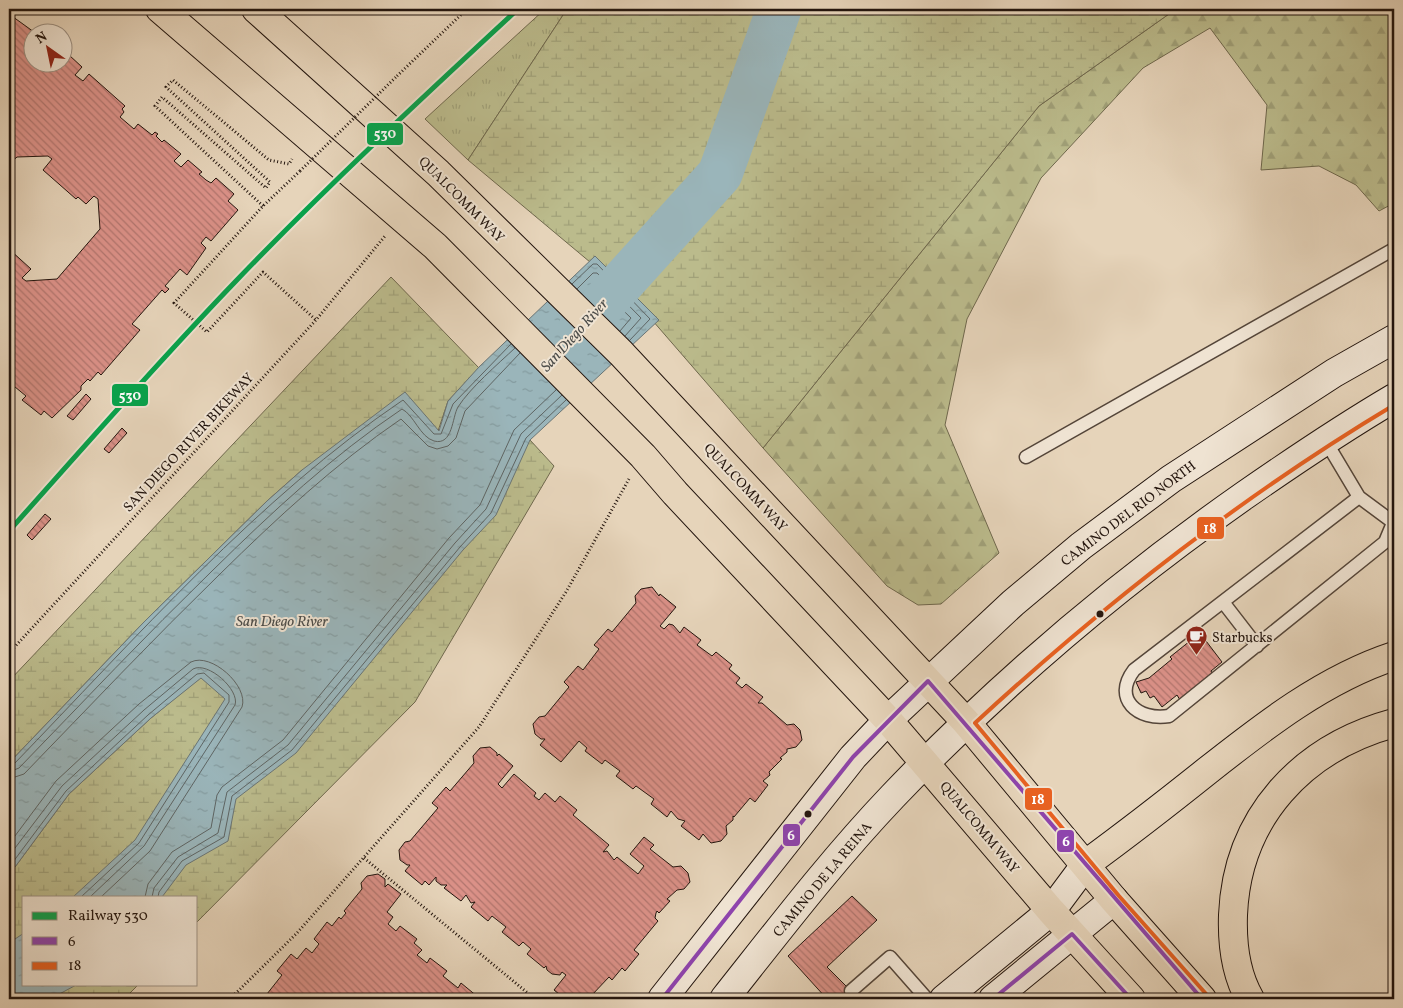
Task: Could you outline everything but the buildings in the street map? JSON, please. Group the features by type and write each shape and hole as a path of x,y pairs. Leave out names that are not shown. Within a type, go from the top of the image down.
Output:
{"main road":[{"name":"QUALCOMM WAY","path":"160,9 415,228 643,456 675,493 926,762 1051,911 1132,999"},
{"name":"QUALCOMM WAY","path":"256,9 438,173 621,354 966,722 1114,900 1202,999"},
{"name":"CAMINO DEL RIO NORTH","path":"888,720 1046,574 1127,510 1284,405 1394,338"},
{"path":"926,762 966,722 1043,652 1142,570 1215,516 1325,440 1394,398"},
{"path":"944,999 1051,911 1086,864 1244,741 1298,703 1351,672 1394,656"},
{"path":"662,999 853,758 888,720"},
{"path":"1250,999 1242,984 1234,953 1233,911 1240,866 1258,822 1286,785 1317,758 1350,739 1394,723"},
{"name":"CAMINO DE LA REINA","path":"724,999 801,902 892,796 926,762"},
{"path":"993,999 1114,900"}],"lane":[{"path":"1026,457 1394,249"},
{"path":"1325,440 1360,497 1394,523 1385,542 1169,716 1148,717 1133,707 1126,689 1127,679 1134,670 1360,497"},
{"path":"1223,602 1257,646"},
{"path":"851,991 890,957 927,999"}],"path":[{"path":"316,320 263,272 207,332 174,303 263,206 467,9"},
{"path":"263,206 155,106 162,97 266,188 270,182 166,87 173,80 269,160 288,164 292,160"},
{"name":"SAN DIEGO RIVER BIKEWAY","path":"9,653 316,320 380,243"},
{"path":"230,999 297,933 479,727 566,592 617,497 643,456"},
{"path":"364,858 535,999"}],"green space":[{"path":"545,9 567,9 468,160 425,119"},
{"path":"567,9 1176,9 1039,106 763,448 633,298 468,160"},
{"path":"1176,9 1394,9 1394,203 1379,211 1356,185 1319,166 1261,170 1267,105 1210,28 1143,68 1041,178 967,319 945,425 999,553 941,604 918,605 887,586 763,448 1039,106"},
{"path":"391,277 479,368 448,401 438,431 302,470 267,501 144,622 9,763 9,681"},
{"path":"530,440 554,466 415,702 198,921 198,896 22,896 22,986 137,986 124,999 9,999 9,868 15,867 69,794 151,718 201,677"}],"water":[{"name":"San Diego River","path":"595,256 659,320 530,440 496,515 463,550 296,753 236,799 228,841 186,865 163,896 74,896 135,840 225,699 201,678 151,718 69,794 15,867 9,868 9,763 144,622 267,501 302,470 405,392 439,431 448,401 479,367"},
{"path":"22,934 22,986 74,986 50,999 9,999 9,943"}],"waterway":[{"name":"San Diego River","path":"581,328 720,174 779,9"}],"rail line":[{"name":"530","path":"9,531 177,343 269,247 375,143 518,9"}],"transit line":[{"name":"18","path":"1207,995 1119,896 975,723 1074,635 1176,553 1283,476 1394,405"},
{"name":"6","path":"662,999 853,757 928,681 1202,999"},
{"name":"6","path":"993,999 1072,934 1131,999"}],"place":[{"name":"Starbucks","path":"1196,656"}]}
